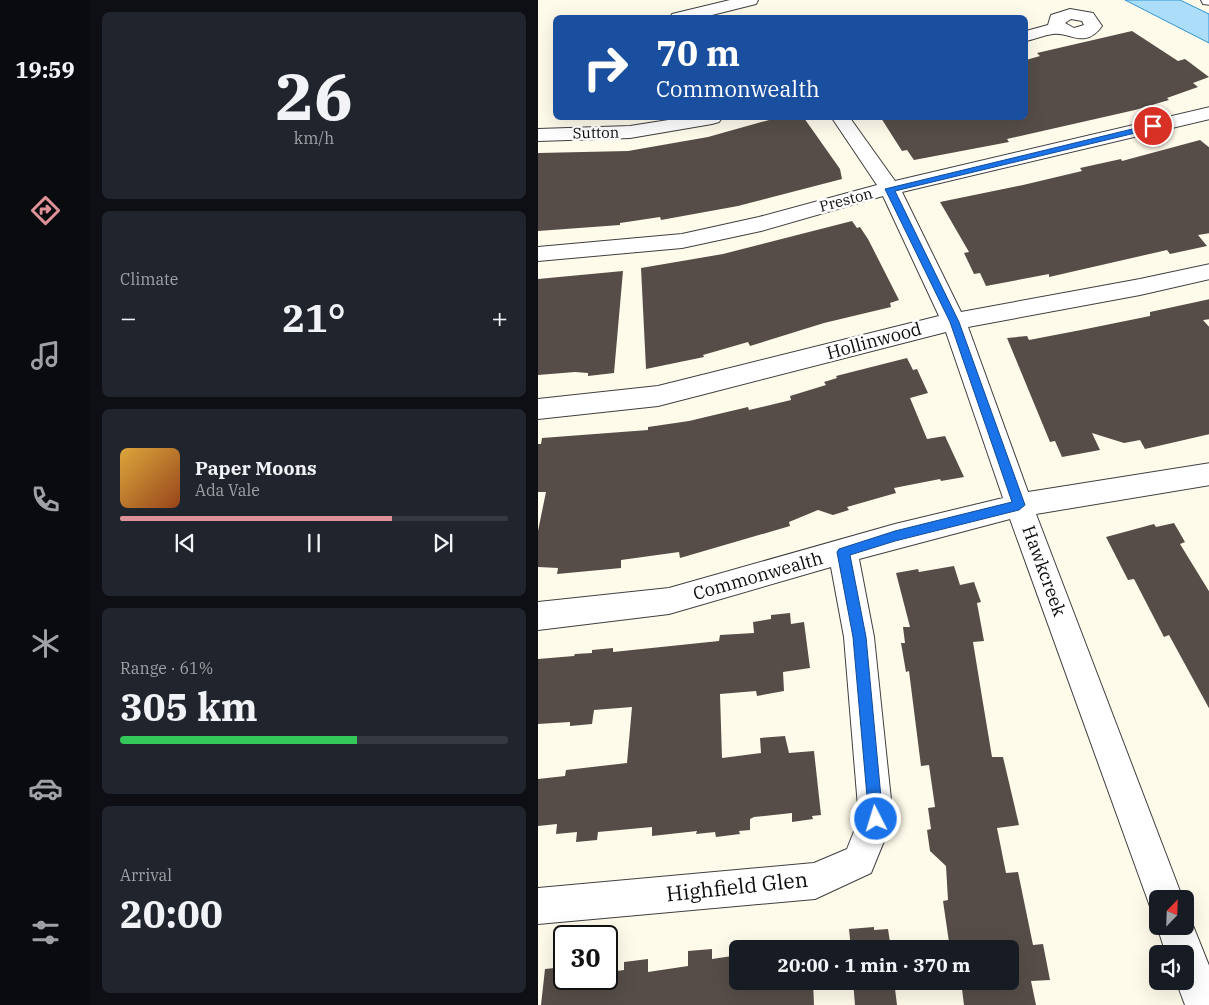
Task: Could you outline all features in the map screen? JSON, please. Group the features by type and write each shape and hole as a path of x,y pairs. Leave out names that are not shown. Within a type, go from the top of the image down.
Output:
{"street":[{"path":"690,15 745,1 756,15"},
{"path":"1028,35 1058,27"},
{"name":"Preston","path":"538,254 682,241 761,224 890,189 1210,113"},
{"name":"Sutton","path":"538,135 630,132 700,120"},
{"name":"Hawkcreek","path":"842,120 890,189 954,322 1019,505 1162,890"},
{"name":"Hollinwood","path":"538,408 658,396 920,328 1210,272"},
{"name":"Commonwealth","path":"538,616 668,601 895,536 1019,505 1205,483"},
{"name":"Highfield Glen","path":"538,906 815,881 859,861 876,819 860,637 843,552"},
{"path":"1194,978 1204,1005"}],"water":[{"path":"1125,0 1180,0 1209,14 1209,43"}],"building":[{"path":"1132,31 1178,61 1185,59 1209,77 1193,83 1198,87 1167,98 1169,100 1135,110 1007,139 1009,142 914,160 907,150 902,151 882,120 1028,120 1028,59 1040,56 1037,53"},
{"path":"769,120 805,120 840,169 842,179 738,206 661,220 660,217 620,223 620,225 538,231 538,153 628,151 708,137"},
{"path":"1200,140 1210,148 1210,233 1198,235 1207,246 1170,254 1167,250 1049,277 1049,274 986,286 980,273 974,274 964,253 969,252 940,202 1082,171 1080,168 1121,159 1122,161"},
{"path":"852,221 857,228 860,227 868,239 899,300 890,303 891,307 824,323 750,346 748,342 703,355 704,357 646,369 641,268 723,254"},
{"path":"623,271 614,373 588,376 588,373 575,372 538,375 538,279"},
{"path":"1210,299 1210,319 1203,320 1210,328 1210,434 1145,449 1140,440 1124,443 1092,433 1100,450 1062,457 1055,441 1050,442 1007,338 1027,336 1029,340 1150,316 1150,312"},
{"path":"907,358 913,370 917,369 928,393 910,398 927,439 945,436 964,477 941,481 940,479 894,488 896,493 847,507 849,510 833,515 818,510 789,522 790,526 680,558 679,552 621,560 621,568 557,574 558,568 538,567 538,531 546,492 538,492 538,444 541,444 542,438 648,430 648,427 689,421 748,407 749,410 791,400 790,396 826,385 824,382 837,378 836,376"},
{"path":"1174,523 1185,542 1180,544 1210,593 1210,710 1169,635 1164,637 1134,579 1128,580 1106,537 1154,524 1156,527"},
{"path":"954,566 960,585 974,582 981,602 977,603 984,641 973,642 992,757 1003,757 1019,825 997,828 1006,873 1018,872 1033,945 1043,944 1050,980 1031,981 1036,1005 964,1005 962,990 1019,990 1019,940 949,940 943,901 948,900 946,866 930,851 927,830 931,829 928,808 935,807 929,765 921,766 909,671 906,672 901,643 905,643 903,627 910,627 896,573 918,569 919,572"},
{"path":"790,613 791,624 804,622 810,668 783,672 784,691 757,696 756,691 720,694 722,758 761,753 760,738 785,736 789,753 814,751 821,815 812,816 813,819 792,822 792,813 754,817 750,819 750,830 739,831 740,834 716,837 715,832 696,834 697,831 652,836 652,827 598,832 597,840 576,842 577,832 556,834 557,824 538,826 538,779 565,776 566,770 627,763 632,707 594,710 592,724 570,726 570,722 538,724 538,659 592,653 592,650 613,648 613,652 719,641 720,635 754,633 753,622 771,619 771,615"},
{"path":"874,927 874,930 888,929 890,940 850,940 849,929"},
{"path":"712,949 712,959 729,956 729,990 813,990 814,1005 541,1005 545,969 553,968 553,990 618,990 618,971 624,970 624,962 648,959 648,972 688,966 688,951"},
{"path":"854,990 895,990 897,1005 855,1005"}],"route":[{"path":"876,819 860,637 843,552 895,536 1019,505 954,322 890,189 1153,126"}]}
